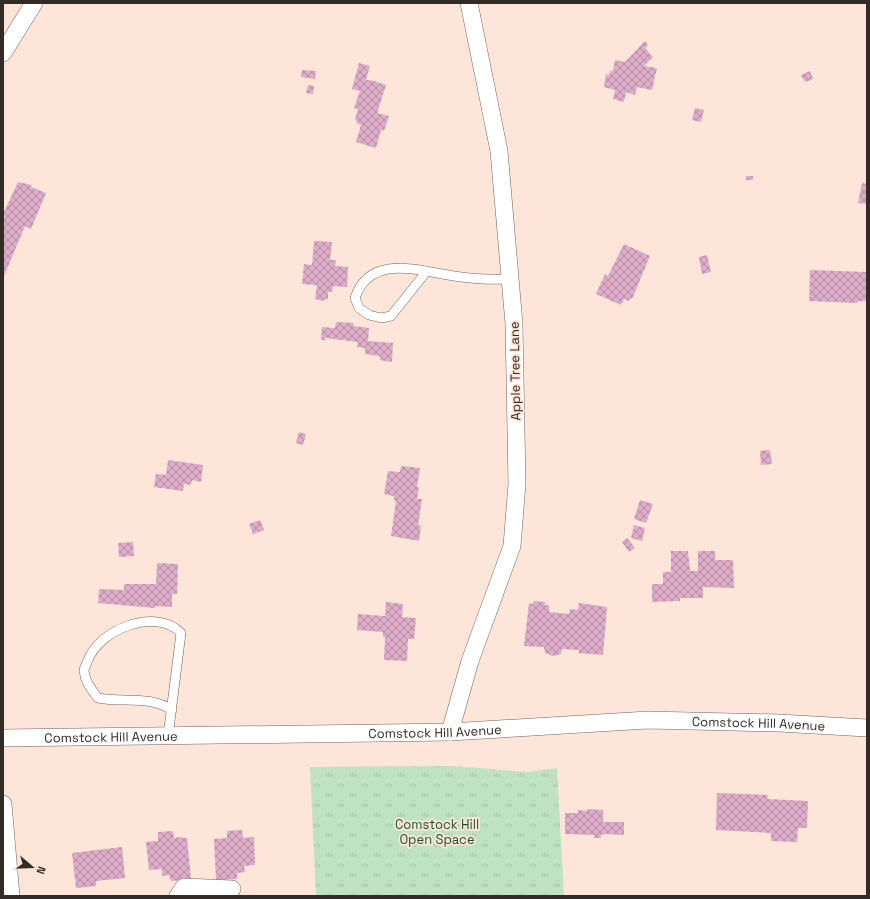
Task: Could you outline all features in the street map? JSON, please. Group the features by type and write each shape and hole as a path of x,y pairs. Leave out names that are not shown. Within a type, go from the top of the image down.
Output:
{"street":[{"path":"3,53 34,3"},
{"name":"Apple Tree Lane","path":"450,732 470,661 512,546 517,484 514,324 499,151 469,3"},
{"name":"Comstock Hill Avenue","path":"3,738 450,732 648,720 778,723 867,728"},
{"path":"3,804 11,896"},
{"path":"178,896 184,887 232,889"}],"lane":[{"path":"427,271 391,316 381,318 369,315 359,308 354,298 358,287 377,271 394,268 427,271 484,280 510,279"},
{"path":"168,736 172,710 181,633 176,626 159,622 134,623 111,634 91,652 84,670 89,687 98,698 150,701 164,704 172,710"}],"green space":[{"name":"Comstock Hill Open Space","path":"452,766 528,772 557,768 564,896 316,896 310,767"}],"building":[{"path":"645,41 648,45 645,48 653,57 644,66 657,68 652,90 637,87 635,95 626,92 624,102 613,99 615,90 604,87 606,74 609,75 610,71 613,71 615,60 625,62"},
{"path":"359,63 370,66 366,80 377,81 376,82 386,85 377,113 389,116 384,131 381,130 376,148 356,142 361,125 358,124 355,119 358,109 354,108 360,91 352,89"},
{"path":"302,70 316,71 315,79 301,77"},
{"path":"810,71 813,79 805,82 801,75"},
{"path":"308,85 314,86 313,94 306,93"},
{"path":"695,108 704,110 701,122 692,120"},
{"path":"746,176 753,176 753,180 746,180"},
{"path":"18,182 32,185 31,187 46,193 31,229 25,226 4,276 3,221 5,217 3,214"},
{"path":"862,183 867,184 867,204 858,203"},
{"path":"314,241 332,242 330,260 336,260 335,266 348,267 347,287 333,286 332,292 328,292 328,299 323,301 315,299 317,285 302,284 304,264 312,265"},
{"path":"624,244 650,256 632,299 630,298 629,301 624,299 621,305 596,294 605,274 608,276"},
{"path":"707,255 711,272 702,274 699,257"},
{"path":"810,270 867,272 867,301 858,301 857,303 809,301"},
{"path":"336,322 354,323 353,326 369,328 368,341 393,343 392,362 380,360 380,356 365,354 365,348 357,347 358,342 325,338 325,340 321,340 322,327 335,328"},
{"path":"299,432 306,434 303,445 296,443"},
{"path":"770,450 772,464 761,465 760,451"},
{"path":"168,460 203,465 201,482 192,480 191,485 184,484 183,491 154,487 156,474 166,475"},
{"path":"401,466 420,468 417,487 419,487 417,499 422,499 418,525 421,526 419,541 391,536 396,501 394,500 394,496 384,494 388,471 400,472"},
{"path":"640,500 653,504 646,523 634,519"},
{"path":"260,520 264,530 253,534 249,524"},
{"path":"634,525 645,528 642,541 631,538"},
{"path":"627,538 635,548 629,552 622,542"},
{"path":"133,542 134,556 119,557 118,543"},
{"path":"671,551 688,551 690,571 698,571 698,551 715,551 715,560 733,560 734,588 703,587 703,598 680,598 680,601 652,602 652,584 663,584 663,572 671,572"},
{"path":"157,563 178,564 177,594 172,594 172,607 155,606 155,608 98,603 99,589 124,590 124,584 156,584"},
{"path":"534,601 545,602 545,605 549,605 549,612 569,614 570,609 578,610 579,603 607,607 603,655 579,653 579,650 562,649 561,654 554,656 545,653 544,647 524,646 529,603 533,604"},
{"path":"386,602 403,604 402,617 416,618 414,639 408,639 407,661 384,660 385,637 383,637 383,632 357,630 358,614 385,616"},
{"path":"717,793 768,795 767,799 808,801 807,828 798,828 797,842 771,841 771,833 716,830"},
{"path":"587,809 603,810 603,822 624,822 624,835 605,834 601,835 601,838 594,838 595,835 565,834 565,813 578,813 578,810 587,811"},
{"path":"242,830 243,838 254,837 255,865 244,866 245,872 237,873 237,879 216,880 214,839 227,838 227,831"},
{"path":"173,831 174,839 177,837 187,838 191,879 171,881 169,875 162,876 162,869 149,870 146,842 158,841 158,832"},
{"path":"122,847 125,878 96,881 96,886 76,888 72,853"}]}
